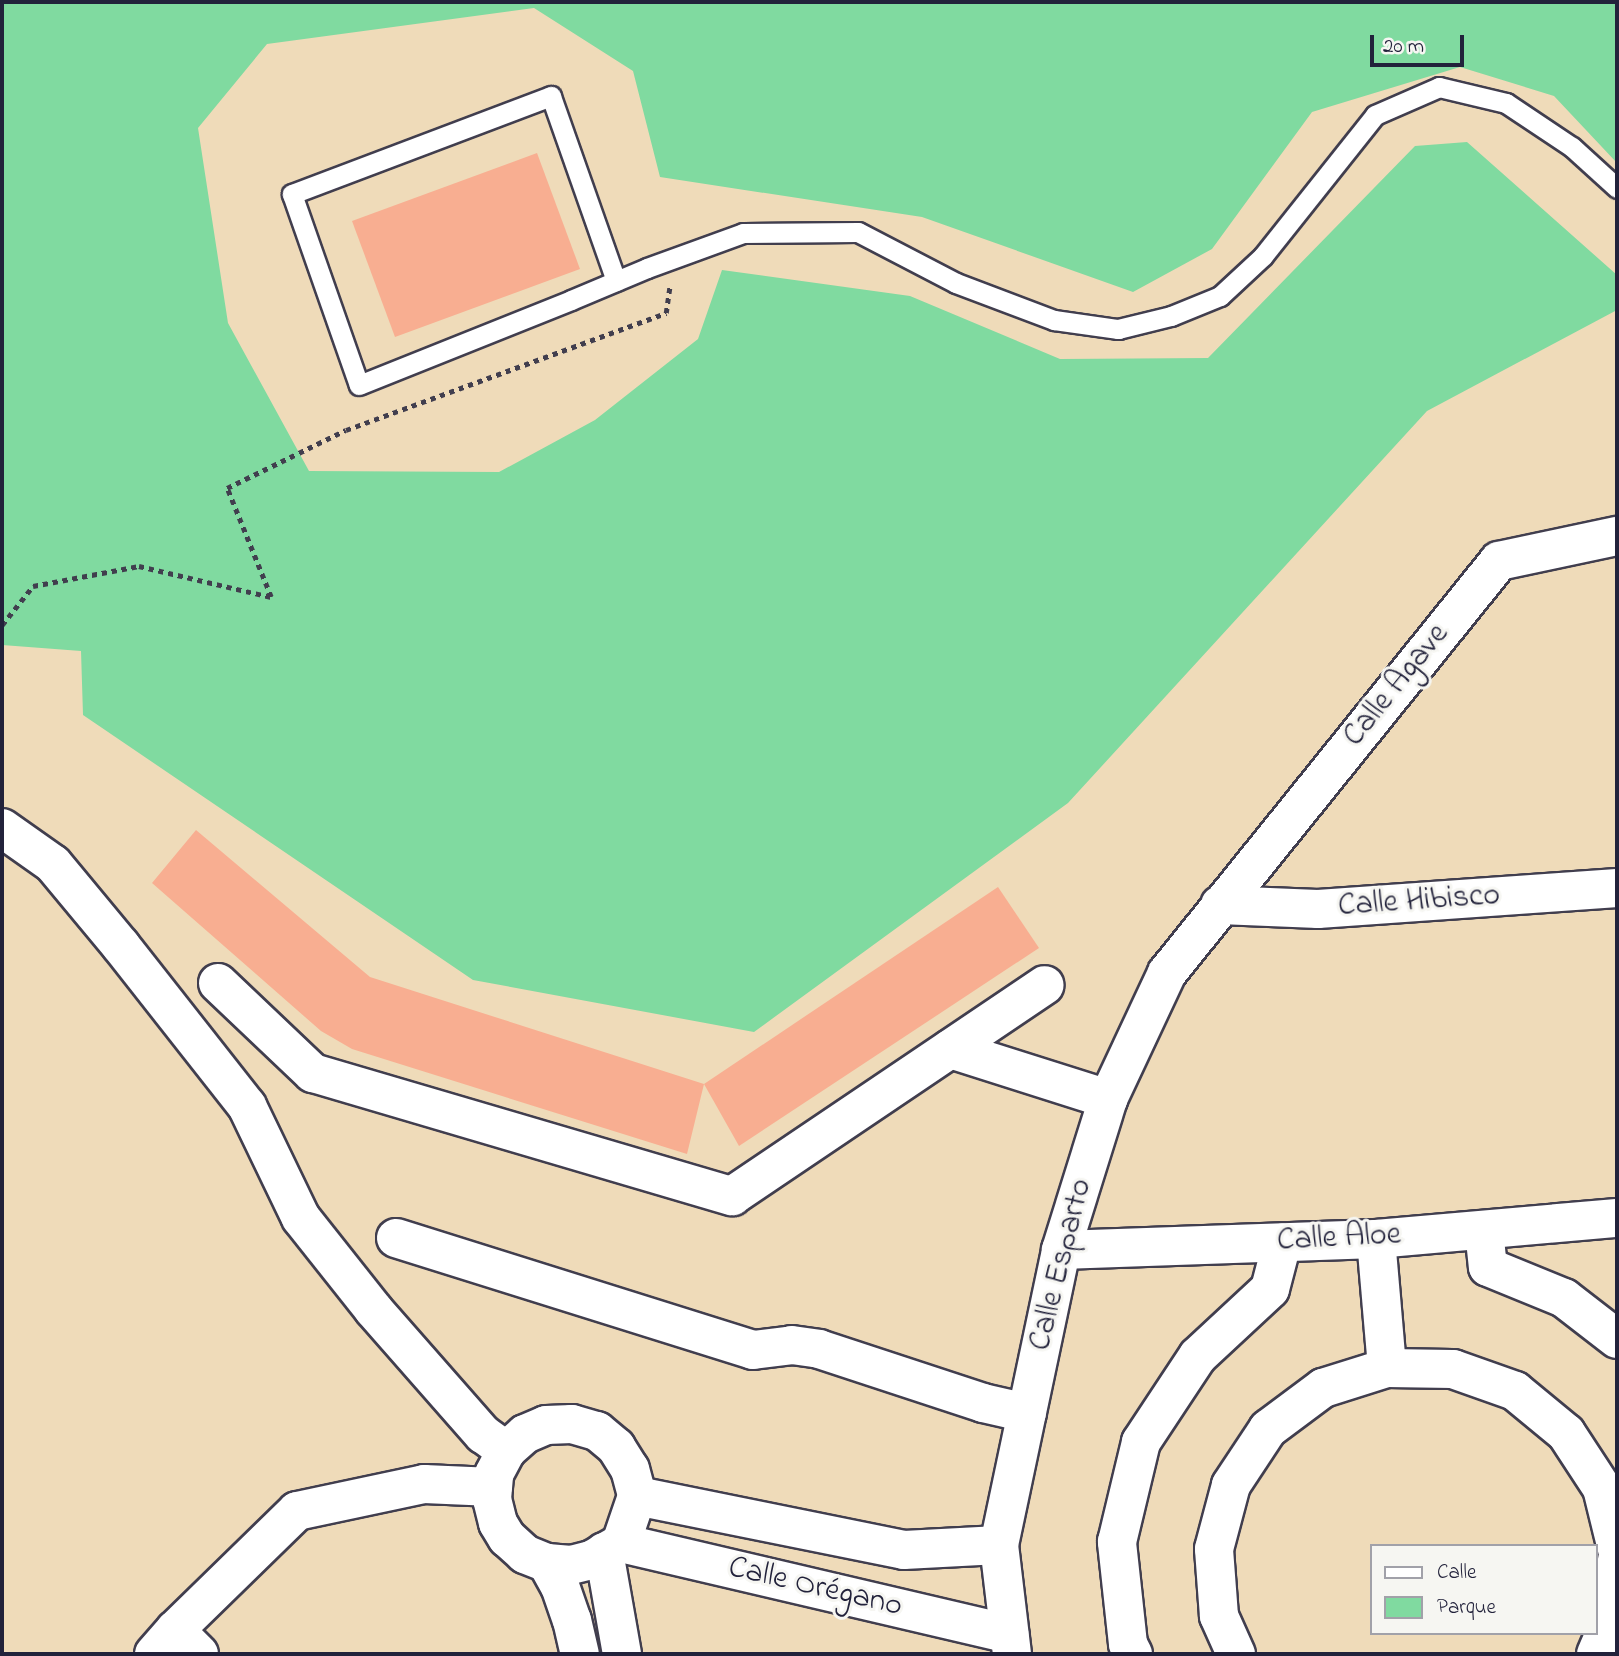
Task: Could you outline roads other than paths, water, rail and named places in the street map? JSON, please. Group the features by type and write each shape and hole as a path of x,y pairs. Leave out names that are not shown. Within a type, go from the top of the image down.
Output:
{"street":[{"name":"Calle Agave","path":"1220,905 1499,561 1617,536"},
{"path":"2,828 53,864 121,946 247,1106 301,1218 373,1310 483,1434 506,1451"},
{"name":"Calle Hibisco","path":"1220,905 1318,909 1617,888"},
{"name":"Calle Esparto","path":"1010,1644 999,1545 1061,1250 1108,1099 1167,973 1220,905"},
{"path":"218,983 313,1073 732,1196 1045,985"},
{"path":"950,1049 1108,1099"},
{"name":"Calle Aloe","path":"1061,1250 1376,1239 1617,1218"},
{"path":"1484,1230 1488,1267 1564,1298 1617,1339"},
{"path":"396,1238 753,1350 792,1345 819,1349 983,1403 1027,1413"},
{"path":"1376,1239 1387,1368"},
{"path":"1133,1654 1128,1644 1117,1542 1141,1442 1198,1356 1270,1289 1282,1243"},
{"path":"1236,1654 1219,1616 1214,1549 1231,1485 1268,1429 1279,1420 1323,1388 1387,1368 1453,1369 1515,1391 1566,1433 1602,1488 1617,1549"},
{"path":"612,1547 571,1565 547,1563 525,1554 507,1538 498,1523 492,1499 494,1474 506,1451 525,1434 546,1425 572,1424 597,1432 617,1447 630,1469 637,1496 612,1547 622,1654"},
{"path":"176,1646 297,1511 424,1485 493,1487"},
{"name":"Calle Orégano","path":"637,1496 904,1550 999,1545"},
{"name":"Calle Orégano","path":"612,1547 1010,1644"},
{"path":"1596,1654 1612,1617 1617,1560"},
{"path":"547,1563 564,1597 580,1654"}],"lane":[{"path":"616,281 551,96 292,194 359,385 671,259 743,233 858,232 956,283 1054,320 1118,328 1171,316 1220,296 1263,256 1375,115 1439,87 1506,103 1572,147 1617,188"}]}
